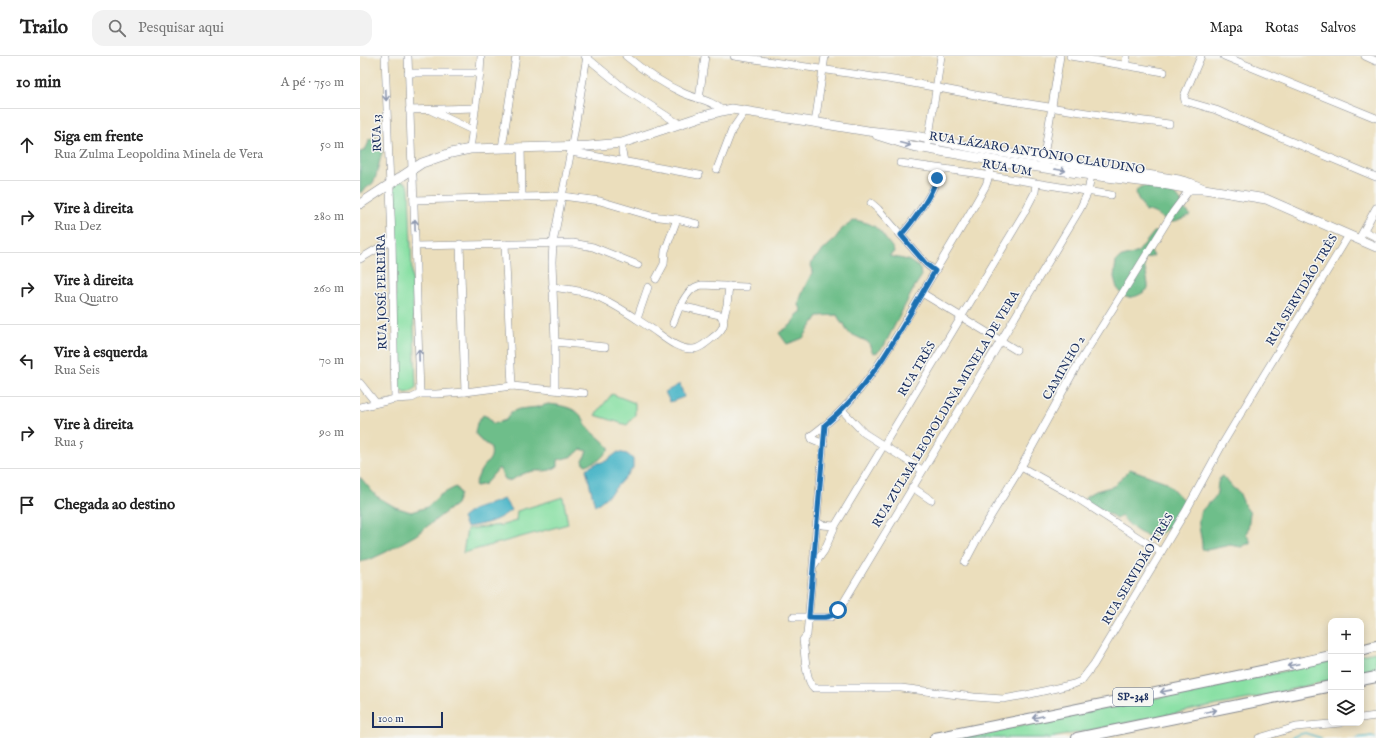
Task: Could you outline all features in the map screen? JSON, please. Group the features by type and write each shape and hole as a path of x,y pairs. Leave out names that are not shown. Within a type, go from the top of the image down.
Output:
{"highway":[{"path":"1364,649 1376,646"},
{"name":"SP-348","path":"935,738 1328,657"},
{"path":"1364,679 1376,677"},
{"name":"SP-348","path":"1077,738 1328,687"}],"main road":[{"name":"RUA LÁZARO ANTÔNIO CLAUDINO","path":"360,204 422,163 435,158 470,149 521,147 571,149 622,143 722,110 745,111 868,131 900,143 928,144 1043,163 1179,180 1204,189"},
{"name":"RUA LÁZARO ANTÔNIO CLAUDINO","path":"928,144 991,160 1043,163 1091,175 1190,189 1204,189 1266,199 1348,235 1361,235 1376,247"}],"street":[{"name":"RUA 13","path":"385,56 390,184"},
{"path":"408,56 420,394"},
{"path":"470,149 480,72 480,56"},
{"path":"502,148 516,56"},
{"path":"627,56 660,81 685,94 715,105 722,110"},
{"path":"699,99 705,56"},
{"path":"734,56 907,82 1113,117 1169,124"},
{"path":"815,123 825,56"},
{"path":"928,144 941,56"},
{"path":"1043,163 1060,56"},
{"path":"1070,56 1164,72"},
{"path":"1126,66 1127,56"},
{"path":"1201,56 1184,96 1184,100 1216,110 1376,177"},
{"path":"1224,56 1376,118"},
{"path":"1365,56 1376,61"},
{"path":"554,389 555,342 552,288 553,243 571,149 586,57 625,88 679,124"},
{"path":"408,73 480,72"},
{"path":"409,110 475,108"},
{"path":"429,109 472,130"},
{"path":"717,169 732,130 745,111"},
{"path":"622,143 624,161"},
{"path":"521,147 522,198"},
{"path":"571,149 624,161 699,175"},
{"path":"824,444 812,439 811,436 832,420 842,410 877,366 982,192 989,176 991,160"},
{"name":"RUA UM","path":"900,163 1111,195"},
{"path":"901,235 912,222 935,185 938,169"},
{"name":"RUA ZULMA LEOPOLDINA MINELA DE VERA","path":"793,617 831,617 836,614 1080,209 1088,192 1091,175"},
{"name":"RUA JOSÉ PEREIRA","path":"390,184 395,399"},
{"name":"RUA TRÊS","path":"813,565 827,544 835,526 1024,213 1035,192 1036,184"},
{"name":"CAMINHO 2","path":"965,562 981,532 1021,467 1074,371 1173,212 1190,189"},
{"path":"414,200 562,196 600,201 651,216 677,219 697,224"},
{"path":"871,203 926,264 935,271"},
{"path":"1376,208 1361,235 1376,237"},
{"path":"656,279 664,264 665,251 677,219"},
{"name":"RUA SERVIDÃO TRÊS","path":"809,617 807,635 804,640 804,648 808,680 814,688 901,688 1003,699 1074,684 1081,681 1094,664 1197,492 1259,383 1348,235"},
{"path":"360,259 392,240"},
{"path":"415,246 573,243 593,247 638,265"},
{"path":"460,244 465,392"},
{"path":"505,244 512,386"},
{"path":"673,323 680,306 691,289 697,286 746,287"},
{"path":"552,288 569,289 592,294 637,319 670,342 691,349 697,348 719,332 723,326 729,286"},
{"path":"637,319 648,287"},
{"path":"922,293 1016,350"},
{"path":"680,306 720,315 723,320"},
{"path":"555,342 605,347"},
{"path":"360,383 376,403"},
{"path":"360,406 395,399 412,398 420,394 465,392 512,386 554,389 584,394"},
{"path":"842,410 864,433 922,470"},
{"path":"809,617 825,425"},
{"path":"1021,467 1072,495 1161,552"},
{"path":"912,488 931,500"},
{"path":"817,522 822,525 835,526"},
{"path":"815,543 827,544"},
{"path":"1364,718 1376,716"},
{"path":"1259,738 1296,726 1328,724"}],"green space":[{"path":"377,138 381,145 382,152 376,176 373,183 360,193 360,152 364,150 369,139"},
{"path":"401,181 406,183 409,189 416,387 413,391 406,393 400,390 398,386 393,186"},
{"path":"1144,186 1162,189 1175,194 1190,215 1179,221 1172,222 1153,212 1145,211 1136,194 1139,188"},
{"path":"855,220 870,224 880,232 894,250 894,252 889,256 908,260 920,268 921,277 884,346 878,352 873,353 868,342 849,333 844,323 842,324 837,315 818,316 803,338 787,344 779,333 791,325 797,315 802,311 799,306 799,302 804,288 813,271 811,265 813,260 834,240 842,229"},
{"path":"1154,232 1158,232 1149,248 1154,256 1143,259 1148,289 1137,296 1125,297 1117,288 1114,277 1116,261 1119,258 1138,252"},
{"path":"612,394 635,403 635,415 627,425 595,415"},
{"path":"548,404 566,407 579,414 583,418 588,428 609,447 609,450 599,460 586,465 584,464 583,460 587,451 581,449 573,456 558,460 558,466 550,470 533,471 508,481 505,479 499,468 485,484 476,486 475,484 482,468 491,457 490,446 481,441 475,433 477,423 483,415 488,417 493,424 506,420 511,412 519,409 538,407"},
{"path":"1130,469 1166,482 1185,502 1174,521 1160,534 1153,536 1140,533 1121,516 1116,519 1108,513 1095,508 1085,497 1096,491 1114,486"},
{"path":"1223,476 1233,488 1239,492 1250,513 1246,534 1250,540 1250,544 1241,547 1230,545 1207,550 1202,549 1202,540 1199,527 1200,514 1215,497 1219,480"},
{"path":"360,477 376,496 395,507 411,512 427,507 440,495 456,487 460,494 456,504 416,535 386,552 360,562"},
{"path":"563,497 568,524 463,553 467,529 503,525 516,521 517,511"},
{"path":"1376,652 1376,672 1364,674 1364,654"},
{"path":"1328,662 1328,681 1259,697 1050,738 959,738"}],"water":[{"path":"680,384 684,397 670,402 665,392"},
{"path":"618,452 627,454 633,459 633,468 610,494 595,506 586,469 595,464 606,461"},
{"path":"504,499 511,510 506,514 490,522 466,527 462,518 472,510"}],"waterway":[{"path":"1291,738 1305,733 1321,738"},
{"path":"1356,738 1372,736 1375,738"}],"route":[{"path":"838,610 836,614 827,618 809,617 825,425 852,400 865,383 897,335 935,271 926,264 901,235 912,222 935,185 937,178"}]}
